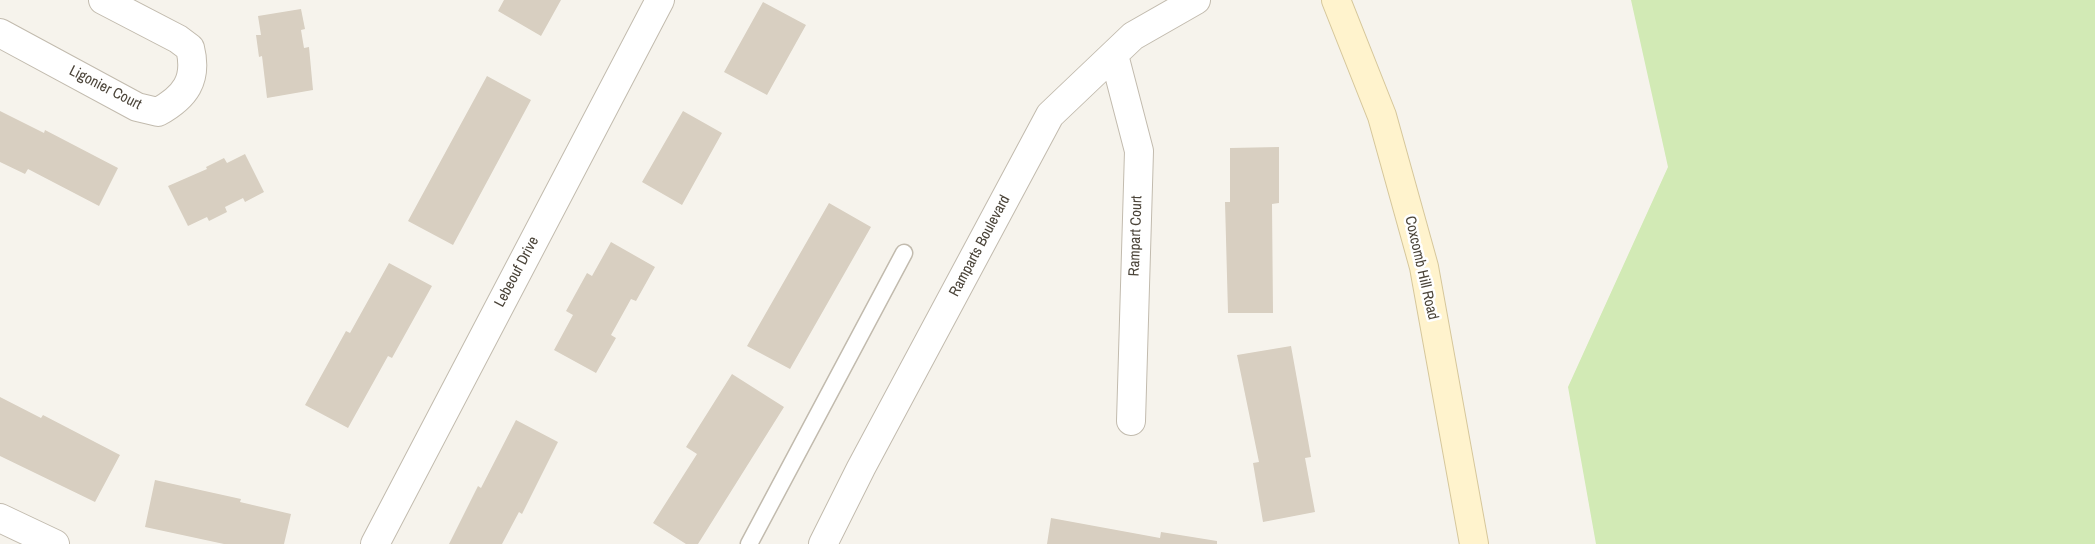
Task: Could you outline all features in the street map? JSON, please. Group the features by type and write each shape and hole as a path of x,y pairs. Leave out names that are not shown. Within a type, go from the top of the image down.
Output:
{"main road":[{"name":"Coxcomb Hill Road","path":"1336,0 1382,116 1424,267 1474,544"}],"street":[{"name":"Ligonier Court","path":"0,33 137,107 158,112 172,104 184,93 193,74 190,48 178,39 103,0"},
{"name":"Lebeouf Drive","path":"375,544 660,0"},
{"name":"Ramparts Boulevard","path":"823,544 861,468 1050,115 1133,36 1196,0"},
{"name":"Rampart Court","path":"1114,55 1139,151 1131,421"},
{"path":"0,518 55,544"}],"lane":[{"path":"749,544 904,253"}],"green space":[{"path":"1631,0 2095,0 2095,544 1596,544 1568,387 1668,167"}],"building":[{"path":"504,0 561,0 541,36 498,11"},
{"path":"763,2 806,25 767,95 724,72"},
{"path":"301,9 305,29 301,30 304,48 309,47 313,90 267,98 262,56 259,57 256,35 261,35 258,16"},
{"path":"487,76 531,100 453,245 408,221"},
{"path":"0,111 44,133 45,130 118,168 99,206 28,169 25,174 0,162"},
{"path":"683,111 722,133 682,205 642,182"},
{"path":"1279,147 1279,203 1272,204 1273,313 1228,313 1225,202 1230,202 1230,148"},
{"path":"245,154 264,192 245,202 243,198 225,207 227,212 209,221 207,217 188,226 168,186 207,169 206,167 224,158 227,163"},
{"path":"829,203 871,227 790,369 747,346"},
{"path":"611,242 655,267 636,301 631,299 611,335 616,338 596,373 554,350 573,315 566,311 587,273 592,276"},
{"path":"389,263 432,286 392,358 388,356 348,428 305,405 346,331 350,333"},
{"path":"1291,346 1311,457 1305,458 1315,512 1263,522 1253,463 1259,462 1237,355"},
{"path":"732,374 784,407 698,544 686,544 653,523 697,454 686,447"},
{"path":"0,397 41,418 43,415 120,455 95,502 0,456"},
{"path":"516,420 558,442 522,514 519,512 502,544 449,544 478,486 481,488"},
{"path":"155,480 241,499 240,502 291,514 284,544 224,544 145,527"},
{"path":"1051,518 1160,538 1161,532 1217,541 1217,544 1047,544"}]}
